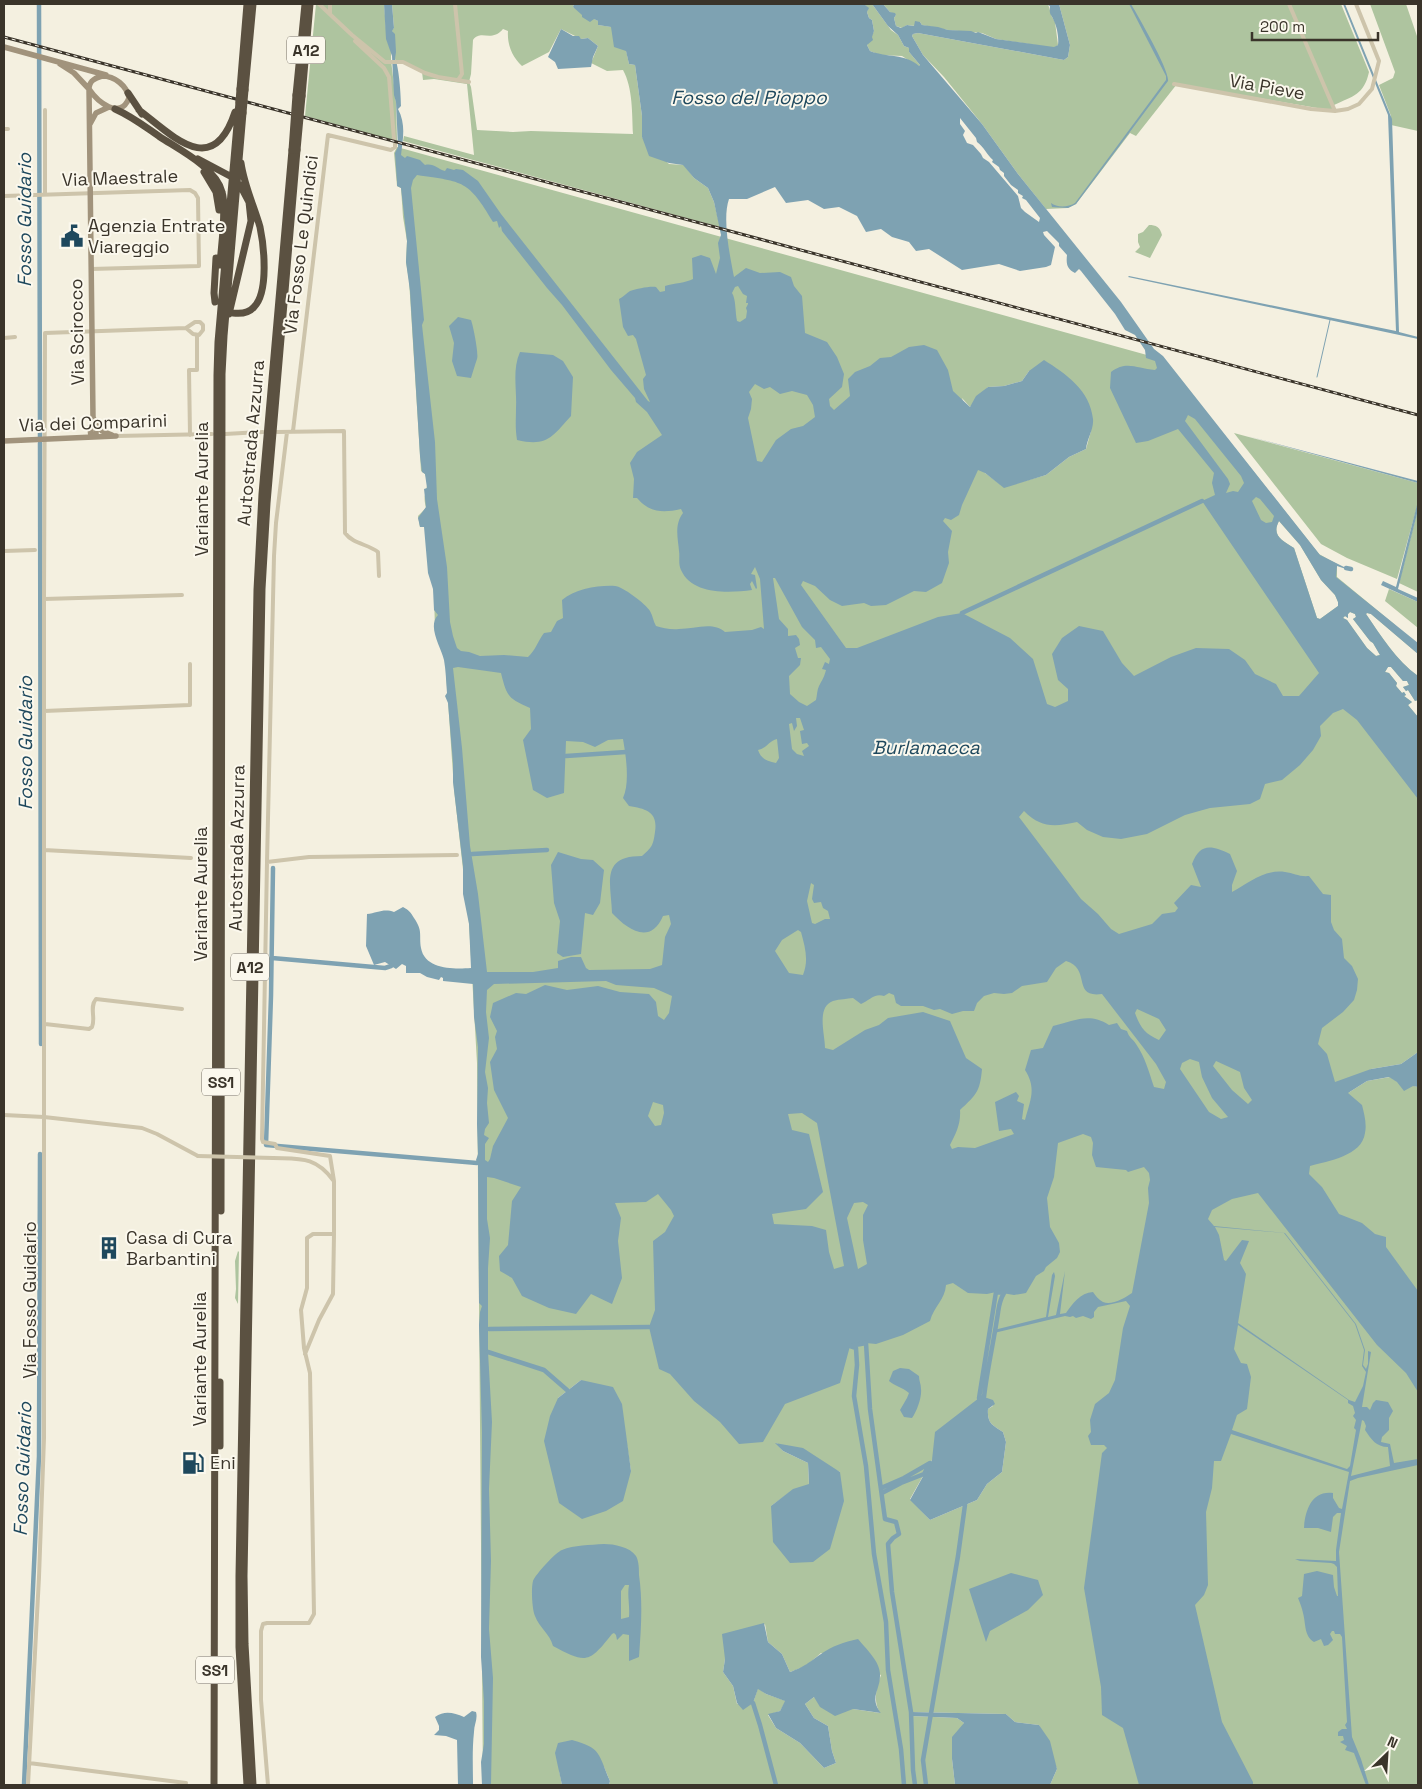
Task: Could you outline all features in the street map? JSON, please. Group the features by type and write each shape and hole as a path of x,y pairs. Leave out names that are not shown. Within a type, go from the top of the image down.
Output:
{"highway":[{"name":"Variante Aurelia","path":"219,1785 222,405 224,336 241,140 239,102 242,90 248,4"},
{"name":"Variante Aurelia","path":"214,1785 218,342 239,112 253,4"},
{"name":"Autostrada Azzurra","path":"299,95 304,4"},
{"name":"Autostrada Azzurra","path":"247,1785 239,1647 238,1576 256,590 263,485 299,95 310,4"},
{"path":"128,93 148,121 174,146"},
{"path":"112,108 135,118 210,173 218,183 223,194 218,342"},
{"path":"139,110 180,142 199,148 212,145 221,139 239,112"},
{"path":"233,313 247,312 256,305 260,297 263,280 264,253 262,236 243,172 241,140"},
{"name":"Autostrada Azzurra","path":"253,1785 246,1663 244,1576 262,589 294,150"},
{"path":"184,153 230,176"},
{"path":"184,153 208,178 218,198 219,216 215,302"},
{"path":"224,336 250,226 250,207 247,197 240,186"}],"street":[{"path":"319,4 385,62 400,62 425,73 469,82"},
{"path":"330,4 330,13"},
{"path":"455,4 462,74 458,80"},
{"path":"1289,4 1335,111"},
{"name":"Via Pieve","path":"1174,84 1303,108 1335,111 1356,106 1372,89 1379,61 1356,4"},
{"name":"Via Fosso Le Quindici","path":"293,431 328,135 391,150 395,146 388,76 384,68 347,33 346,29"},
{"path":"4,47 108,76 119,82 128,93 129,98 126,104 122,107 96,113 89,126"},
{"path":"52,60 71,70 98,100 112,108"},
{"path":"89,89 90,83 94,79 108,76"},
{"name":"Via Scirocco","path":"89,89 93,417 90,428 93,437"},
{"name":"Via Maestrale","path":"44,110 44,194"},
{"name":"Via Maestrale","path":"4,196 190,190 196,193 198,198 199,266 91,269"},
{"path":"92,331 186,328 193,323 200,322 203,325 203,330 200,334 196,335"},
{"path":"186,328 196,335"},
{"name":"Via Fosso Guidario","path":"28,1785 44,1438 45,333 92,331"},
{"path":"190,435 190,370 197,370 196,335"},
{"path":"4,338 15,338"},
{"name":"Via Scirocco","path":"93,417 96,424 93,437"},
{"path":"96,424 102,431 116,436"},
{"path":"79,437 90,428"},
{"path":"277,432 344,431 345,532 348,537 378,552 379,576"},
{"path":"225,434 263,432"},
{"path":"287,432 276,522 274,556 261,1135 266,1142 277,1147 330,1156 334,1181 333,1294 319,1320 305,1354"},
{"name":"Via dei Comparini","path":"4,441 212,434"},
{"path":"4,552 35,550"},
{"path":"44,600 182,595"},
{"path":"44,711 190,704 190,664"},
{"path":"44,850 191,858"},
{"path":"267,862 309,857 457,855"},
{"path":"44,1024 90,1029 94,1024 93,1004 96,999 182,1009"},
{"path":"4,1114 142,1128 198,1156 309,1160 325,1170 334,1181"},
{"path":"268,1785 261,1700 261,1631 263,1624 267,1623 308,1623 314,1614 310,1372 304,1348 301,1310 307,1288 306,1242 307,1238 313,1234 334,1234"},
{"path":"29,1764 186,1783"}],"green space":[{"path":"316,4 384,4 396,102 397,141 305,116"},
{"path":"392,4 574,4 573,7 598,21 598,25 612,27 626,50 629,64 635,65 642,116 642,137 669,164 684,165 694,178 708,188 714,202 720,227 403,141 404,136 474,155 467,84 434,79 423,80 422,72 403,62 397,62 395,59 392,30 394,28","holes":["503,29 508,31 508,41 511,50 515,59 522,66 549,52 561,29 581,39 588,38 598,46 591,63 607,71 623,70 626,77 631,101 633,134 477,130 469,82 473,40 479,36 494,35"]},
{"path":"864,4 872,4 891,30 898,35 904,46 909,48 909,52 920,65 919,67 902,56 880,55 870,51 867,45 874,31 872,20 867,12 868,8"},
{"path":"883,4 1048,4 1055,22 1058,45 1054,48 996,39 982,33 948,30 922,25 920,22 915,26 907,25 902,28 896,26 894,18 896,15 890,12"},
{"path":"1059,4 1341,4 1369,72 1361,90 1352,97 1334,105 1335,111 1177,84 1136,136 1130,133 1076,204 1068,208 1046,209 982,124 944,77 923,55 912,36 918,33 1064,60 1068,57 1070,45"},
{"path":"1370,4 1406,4 1418,39 1418,131 1391,125 1391,116 1379,85 1393,78 1395,72"},
{"path":"397,147 1165,360 1319,554 1337,564 1337,577 1394,624 1418,654 1371,614 1366,614 1396,655 1418,676 1418,700 1415,701 1408,690 1406,691 1403,687 1409,685 1407,681 1403,681 1391,667 1388,667 1385,672 1389,673 1397,683 1396,686 1412,702 1408,705 1418,717 1418,1052 1401,1064 1371,1069 1348,1093 1367,1081 1390,1077 1398,1082 1418,1087 1418,1785 1050,1785 1057,1769 1039,1725 1015,1722 1006,1714 911,1712 911,1716 957,1718 964,1723 952,1759 955,1785 609,1785 610,1781 604,1767 559,1770 562,1785 483,1785 477,1063 469,923 454,789 445,657 435,631 434,593 425,526 420,527 418,516 426,508 427,483 425,474 421,471 409,280 406,262 407,241 401,188 397,186 394,153","holes":["1029,371 1091,431 1086,449 1069,457 1046,475 1004,487 985,473 962,398 970,407 988,387 1004,386 1022,381","1279,521 1300,545 1321,580 1335,595 1338,606 1320,619 1317,618 1294,548 1279,538 1276,531","1350,612 1355,614 1356,617 1353,619 1373,643 1380,655 1376,656 1367,648 1347,620 1343,618 1345,616 1348,618","581,1380 626,1439 631,1471 558,1398","993,1400 993,1406 988,1409 988,1418 993,1425 1003,1432 1006,1442 1002,1472 987,1484 977,1500 930,1520 910,1499 932,1460","776,1443 840,1472 771,1506 793,1490 809,1485 808,1463 783,1451","765,1624 768,1642 782,1654 790,1672 806,1666 821,1653 881,1675 876,1694 876,1704 880,1713 853,1709 814,1697 805,1704 814,1718 828,1726 836,1763 824,1768 800,1743 776,1728 768,1715 780,1711 786,1701 766,1694 758,1688 753,1703 737,1704 733,1686 723,1672 725,1659"]},
{"path":"1149,225 1157,227 1162,235 1150,258 1135,252 1140,247 1138,234 1143,232"},
{"path":"1234,433 1418,483 1418,503 1397,579 1347,558 1321,544"},
{"path":"1418,509 1418,592 1399,583"},
{"path":"1389,589 1418,602 1418,628 1385,601"},
{"path":"238,1251 238,1304 235,1298 235,1261"}],"water":[{"name":"Burlamacca","path":"384,4 392,4 394,28 392,31 395,34 395,59 401,95 401,106 398,109 403,126 401,155 405,158 407,156 420,160 425,165 433,165 445,171 447,168 463,170 478,181 501,214 650,402 644,389 643,379 646,375 636,339 633,335 628,336 623,327 619,299 633,290 656,287 660,292 665,291 665,286 693,279 692,258 701,255 710,258 716,274 720,258 718,243 721,235 714,202 708,188 694,178 683,165 669,163 649,156 642,137 642,116 635,65 629,64 626,51 614,47 611,27 598,25 598,21 594,19 590,22 582,17 573,7 574,4 864,4 869,8 867,12 872,20 874,31 873,40 867,45 870,51 902,57 919,66 909,52 909,48 904,46 898,35 888,26 872,4 883,4 890,12 895,13 896,26 901,28 907,25 914,26 915,21 920,22 922,25 948,30 978,32 996,39 1054,47 1058,45 1058,33 1050,13 1050,6 1048,5 1059,4 1070,45 1068,57 1064,60 918,33 912,36 923,55 982,124 1018,174 1121,302 1154,349 1163,356 1320,555 1346,568 1337,566 1336,577 1418,643 1418,654 1371,614 1366,614 1396,655 1418,676 1418,700 1415,701 1408,690 1406,691 1403,687 1409,685 1407,681 1403,681 1391,667 1388,667 1385,672 1389,673 1397,683 1396,686 1412,702 1408,705 1418,717 1418,799 1357,720 1343,709 1333,713 1320,726 1321,736 1313,750 1300,765 1282,780 1265,784 1260,799 1250,804 1210,808 1185,815 1147,834 1121,839 1103,837 1087,830 1077,822 1048,825 1036,821 1024,811 1019,817 1081,899 1111,929 1119,934 1152,924 1162,914 1175,912 1178,908 1174,903 1191,885 1201,887 1192,864 1195,857 1203,849 1212,848 1230,854 1237,871 1232,885 1232,892 1270,873 1285,872 1309,876 1323,894 1331,895 1331,922 1334,930 1342,939 1344,958 1352,966 1358,979 1354,1000 1343,1012 1322,1028 1318,1044 1327,1054 1335,1082 1371,1069 1401,1064 1418,1052 1418,1087 1413,1086 1404,1091 1397,1082 1389,1077 1367,1081 1348,1093 1362,1105 1366,1126 1363,1141 1358,1147 1343,1156 1310,1166 1309,1174 1322,1187 1339,1214 1362,1223 1375,1234 1386,1237 1386,1247 1418,1291 1418,1392 1406,1373 1377,1345 1258,1193 1232,1199 1212,1210 1208,1219 1214,1226 1285,1233 1356,1324 1365,1350 1363,1365 1366,1369 1368,1351 1371,1352 1362,1407 1367,1407 1370,1410 1376,1400 1388,1402 1393,1411 1389,1418 1389,1430 1382,1437 1381,1442 1390,1444 1394,1463 1418,1459 1418,1465 1350,1481 1339,1552 1352,1737 1369,1785 1366,1785 1354,1753 1345,1750 1347,1746 1340,1742 1344,1740 1343,1736 1338,1736 1338,1732 1342,1729 1347,1729 1345,1725 1347,1722 1342,1637 1340,1634 1335,1634 1332,1631 1330,1634 1333,1640 1328,1645 1324,1646 1321,1639 1314,1642 1308,1636 1303,1611 1298,1598 1302,1596 1304,1574 1317,1571 1333,1575 1334,1587 1338,1596 1337,1567 1331,1563 1295,1559 1336,1561 1341,1513 1337,1513 1333,1517 1331,1532 1318,1528 1304,1528 1305,1521 1311,1503 1315,1498 1326,1493 1333,1493 1333,1498 1339,1508 1342,1509 1349,1472 1231,1434 1221,1461 1214,1461 1212,1488 1206,1512 1208,1585 1204,1595 1195,1605 1222,1722 1253,1785 1139,1785 1123,1728 1102,1715 1101,1687 1084,1588 1102,1453 1107,1448 1104,1445 1091,1445 1088,1436 1091,1432 1090,1420 1095,1404 1109,1393 1115,1380 1123,1328 1130,1306 1126,1301 1098,1307 1094,1312 1094,1317 1091,1319 1083,1316 1076,1318 1065,1316 994,1333 994,1330 1046,1317 1054,1272 1055,1276 1048,1317 1056,1315 1065,1271 1060,1314 1066,1313 1077,1299 1084,1294 1093,1292 1103,1302 1110,1303 1132,1293 1149,1203 1149,1173 1144,1167 1128,1172 1126,1170 1096,1167 1092,1155 1093,1143 1091,1137 1083,1134 1058,1143 1054,1177 1047,1198 1050,1227 1059,1243 1060,1252 1057,1258 1044,1271 1036,1276 1026,1293 1014,1295 996,1292 987,1294 968,1293 953,1283 946,1285 944,1295 930,1321 903,1335 876,1344 866,1343 850,1346 840,1383 785,1404 763,1442 739,1444 720,1422 694,1401 670,1374 659,1369 649,1327 655,1310 653,1241 665,1232 674,1216 658,1194 646,1202 615,1203 621,1218 618,1241 622,1278 612,1304 591,1294 576,1314 549,1308 522,1296 512,1278 500,1271 499,1256 508,1245 512,1201 521,1187 487,1177 487,1219 490,1238 488,1352 492,1422 489,1489 491,1561 489,1629 493,1678 491,1785 482,1785 481,1762 484,1744 484,1701 481,1657 482,1432 479,1325 482,1306 479,1303 478,1165 476,1160 478,1154 478,1047 474,1017 473,984 443,981 441,977 439,980 420,973 406,973 406,966 402,964 396,969 385,962 374,965 366,946 367,914 384,911 394,912 403,907 411,913 419,926 421,948 428,961 441,967 471,968 469,924 463,894 463,866 453,782 448,703 445,696 447,693 445,668 434,631 435,620 438,615 434,610 433,589 428,573 424,527 420,527 418,518 426,507 424,489 427,488 420,456 410,291 406,262 407,241 401,188 397,186 395,153 398,147 392,56 386,39","holes":["960,118 993,160 992,162 999,167 1011,185 1018,190 1018,193 1023,196 1022,198 1026,200 1040,218 1039,222 1021,208 1018,196 973,145 967,143 963,135 965,131 960,124","417,175 445,179 463,185 477,198 493,222 497,221 499,228 501,226 502,231 635,398 636,402 647,412 662,435 637,452 630,463 634,479 633,498 637,498 647,507 657,511 681,509 683,513 678,522 677,532 680,565 686,578 694,584 702,588 733,592 752,590 750,584 752,581 756,589 755,575 751,574 755,567 760,579 764,629 761,627 752,630 725,632 709,626 676,629 659,627 656,626 648,608 634,596 615,586 602,586 580,590 562,600 563,618 557,621 551,632 544,633 528,657 480,656 461,651 457,648 450,622 447,567 437,499 435,442 422,325 424,320 411,188 413,180","775,187 786,203 808,200 824,209 839,207 857,216 866,232 881,229 892,237 909,242 916,251 929,249 962,270 999,264 1020,271 1051,265 1055,247 1044,235 1043,232 1047,231 1059,243 1059,246 1067,255 1069,268 1075,273 1079,269 1081,271 1115,314 1125,330 1135,335 1145,350 1146,358 1155,361 1157,368 1155,370 1122,366 1111,372 1110,388 1136,443 1148,441 1178,429 1214,473 1212,483 1215,495 1202,501 1319,673 1299,696 1283,696 1276,684 1255,674 1245,660 1229,649 1196,648 1171,657 1134,676 1122,663 1103,631 1079,626 1062,638 1052,654 1058,680 1068,689 1068,701 1055,707 1047,704 1033,659 1010,638 962,613 938,617 857,648 846,648 801,585 803,581 815,586 830,600 842,606 864,603 871,606 886,605 914,591 926,592 942,583 949,563 948,552 952,531 943,521 945,518 951,520 959,515 978,470 985,473 1004,488 1046,475 1069,457 1086,449 1093,423 1091,409 1082,391 1076,384 1044,360 1029,371 1022,381 1004,386 988,387 976,396 970,407 953,391 948,370 937,350 924,345 909,347 891,357 880,358 870,366 855,372 848,379 850,396 834,410 830,406 829,399 842,387 844,374 837,357 827,342 805,333 802,296 794,286 791,277 780,272 760,273 746,268 734,277 727,238 726,217 729,199 747,199","738,286 743,294 747,296 746,318 740,322 737,321 732,293 735,287","755,384 764,389 770,387 780,394 792,391 807,395 813,405 815,417 803,426 791,429 776,440 762,462 757,461 748,418 752,399 749,392","1188,415 1195,419 1241,476 1244,483 1238,492 1226,493 1230,484 1228,479 1185,421","1256,497 1260,499 1274,516 1272,522 1266,523 1261,520 1252,501","1279,521 1300,545 1321,580 1335,595 1338,606 1320,619 1317,618 1294,548 1279,538 1276,531","773,578 775,578 802,627 815,640 816,648 821,647 830,659 829,664 825,662 822,669 826,670 818,688 816,700 807,706 790,694 789,676 800,665 801,658 798,658 795,648 800,645 799,639 796,635 788,636 788,629 779,619","1350,612 1355,614 1356,617 1353,619 1373,643 1380,655 1376,656 1367,648 1347,620 1343,618 1345,616 1348,618","458,667 501,673 510,696 517,702 530,708 531,729 523,740 533,790 547,798 564,793 566,741 583,742 595,747 608,740 623,739 627,777 623,798 629,806 646,810 650,813 655,820 655,825 652,846 642,856 629,857 619,861 614,866 610,882 612,913 624,924 638,932 652,930 658,925 663,916 669,915 671,924 665,937 662,965 650,969 589,970 586,968 581,957 571,957 558,961 558,968 533,972 487,972 478,894 470,846 453,668","796,718 800,718 804,730 800,731 802,744 807,743 809,746 802,751 804,756 797,754 792,749 789,724 792,723 794,731 797,726","777,739 779,758 776,763 761,756 758,750","811,883 814,885 812,899 814,903 821,902 823,908 828,911 830,919 825,919 815,924 812,923 807,901","798,930 801,932 806,954 803,975 789,973 775,951 782,940","1066,961 1074,965 1081,976 1087,992 1102,994 1156,1064 1166,1082 1164,1089 1154,1087 1135,1042 1127,1031 1121,1029 1117,1023 1109,1025 1102,1021 1088,1018 1053,1026 1043,1048 1031,1050 1025,1070 1032,1089 1025,1120 1022,1119 1024,1104 1017,1101 1019,1096 1016,1092 995,1102 999,1131 1011,1129 1014,1134 975,1148 958,1147 952,1149 950,1145 959,1124 960,1110 976,1092 980,1083 982,1069 966,1058 950,1021 923,1012 888,1018 879,1025 865,1030 833,1050 825,1048 823,1015 828,1004 833,1001 853,998 861,1004 874,996 884,996 889,993 894,995 896,1003 901,1006 923,1006 934,1010 940,1009 952,1014 974,1011 977,1003 984,996 994,993 1012,993 1022,986 1047,982 1056,968","606,981 616,985 654,988 672,996 669,1013 664,1020 658,1016 656,1002 649,994 620,992 598,986 567,990 545,985 526,994 516,993 493,1003 490,1017 497,1031 495,1037 497,1049 490,1062 494,1090 508,1118 493,1146 488,1162 485,1160 485,1144 489,1138 484,1135 489,1123 488,1088 485,1072 489,1038 486,1012 487,990 494,984","1137,1009 1159,1019 1166,1030 1159,1040 1147,1033 1135,1013","1190,1059 1199,1062 1202,1077 1212,1098 1228,1117 1221,1119 1209,1112 1180,1069 1182,1063","1216,1061 1240,1072 1244,1088 1252,1100 1248,1104 1232,1090 1213,1066","653,1102 663,1105 664,1113 661,1125 655,1126 648,1116","802,1113 817,1123 844,1266 834,1269 826,1230 812,1226 774,1224 772,1214 806,1209 823,1192 809,1134 792,1130 788,1114","863,1202 868,1205 863,1215 863,1240 867,1264 858,1269 847,1218 854,1203","1215,1227 1284,1233 1355,1324 1364,1350 1362,1366 1366,1372 1363,1386 1355,1402 1349,1400 1238,1323 1246,1274 1240,1263 1249,1241 1242,1240 1226,1261 1224,1260 1219,1235","1238,1325 1348,1400 1348,1403 1353,1406 1355,1413 1353,1416 1356,1420 1354,1428 1356,1430 1350,1466 1347,1469 1232,1430 1237,1415 1247,1409 1251,1377 1247,1364 1241,1363 1234,1349","1362,1420 1366,1426 1365,1430 1372,1439 1384,1447 1388,1447 1390,1466 1351,1476"]},
{"path":"1129,4 1131,4 1153,43 1164,66 1168,81 1076,204 1068,208 1052,207 1051,203 1056,206 1063,206 1075,203 1166,80 1166,76"},
{"path":"1343,4 1345,4 1392,119 1399,332 1418,337 1418,339 1128,277 1396,331 1388,115"},
{"path":"561,29 573,36 579,36 581,39 588,38 598,46 591,67 558,69 555,62 548,57"},
{"path":"458,317 471,320 477,346 477,359 471,378 457,376 452,361 454,343 449,326"},
{"path":"520,352 553,355 563,361 573,377 571,416 559,430 548,439 542,441 527,442 517,440 515,373"},
{"path":"1247,436 1418,481 1418,483"},
{"path":"1418,501 1418,510 1398,589 1418,598 1418,602 1381,585 1383,581 1396,587"},
{"path":"558,852 581,859 593,860 604,870 600,903 593,915 585,913 581,954 563,957 557,953 560,921 554,903 551,865"},
{"path":"900,1368 909,1369 919,1376 921,1396 912,1418 904,1417 900,1410 909,1393 889,1381 893,1371"},
{"path":"581,1380 613,1387 622,1404 631,1471 623,1501 606,1511 582,1519 559,1503 544,1441 550,1416 558,1398"},
{"path":"984,1397 993,1400 995,1404 988,1409 988,1418 993,1425 1003,1432 1006,1442 1002,1472 987,1484 977,1500 930,1520 910,1500 932,1460 935,1432 979,1398"},
{"path":"775,1443 803,1448 840,1472 844,1501 830,1549 813,1562 790,1563 773,1542 771,1506 793,1489 809,1484 808,1463 783,1451"},
{"path":"604,1544 626,1548 638,1560 641,1606 639,1657 629,1661 629,1635 623,1634 617,1640 614,1633 598,1651 587,1658 581,1658 553,1646 534,1613 533,1581 555,1555 567,1548","holes":["625,1585 629,1585 629,1617 621,1619 621,1591"]},
{"path":"1011,1573 1038,1580 1043,1595 1028,1610 990,1631 986,1642 969,1589"},
{"path":"764,1623 768,1642 782,1654 790,1672 803,1666 825,1651 858,1639 876,1661 880,1671 880,1681 875,1698 881,1713 853,1709 835,1716 820,1707 814,1697 805,1704 814,1718 828,1726 836,1763 824,1768 800,1743 776,1728 768,1714 780,1711 785,1701 758,1689 753,1703 743,1710 737,1703 733,1686 723,1672 725,1659 722,1634"},
{"path":"472,1711 476,1712 477,1717 473,1745 473,1785 458,1785 457,1740 446,1736 434,1735 439,1730 435,1717 446,1713 453,1713 464,1717"},
{"path":"911,1712 1006,1714 1015,1722 1039,1725 1050,1741 1057,1769 1050,1785 955,1785 952,1737 964,1723 957,1718 911,1716"},
{"path":"572,1740 589,1746 598,1753 610,1781 609,1785 562,1785 555,1753 558,1743"}],"waterway":[{"name":"Fosso Guidario","path":"39,4 40,437"},
{"path":"1317,377 1330,320"},
{"name":"Fosso Guidario","path":"40,443 41,1044"},
{"path":"962,613 1202,501"},
{"path":"1346,568 1351,569"},
{"path":"566,756 626,752"},
{"path":"472,854 547,850"},
{"path":"273,868 266,1145 477,1163"},
{"path":"272,958 385,968 391,966"},
{"name":"Fosso Guidario","path":"24,1785 39,1456 40,1154"},
{"path":"996,1292 1004,1293 999,1306 984,1397 979,1398 996,1292"},
{"path":"489,1329 649,1327"},
{"path":"904,1785 901,1749 888,1670 886,1622 874,1554 866,1466 854,1396 857,1365 856,1348 850,1346 866,1343 870,1409 885,1519 896,1522 899,1534 888,1544 892,1592 911,1712 915,1785"},
{"path":"488,1352 544,1370 567,1390"},
{"path":"881,1488 904,1478 930,1463 924,1474 882,1493"},
{"path":"926,1785 923,1760 965,1505"},
{"path":"753,1703 776,1785"}],"railway":[{"path":"4,37 1418,415"}],"place":[{"name":"Agenzia Entrate Viareggio","path":"72,236"},
{"name":"Casa di Cura Barbantini","path":"109,1248"},
{"name":"Eni","path":"193,1463"}],"water label":[{"name":"Fosso del Pioppo","path":"749,97"}]}
